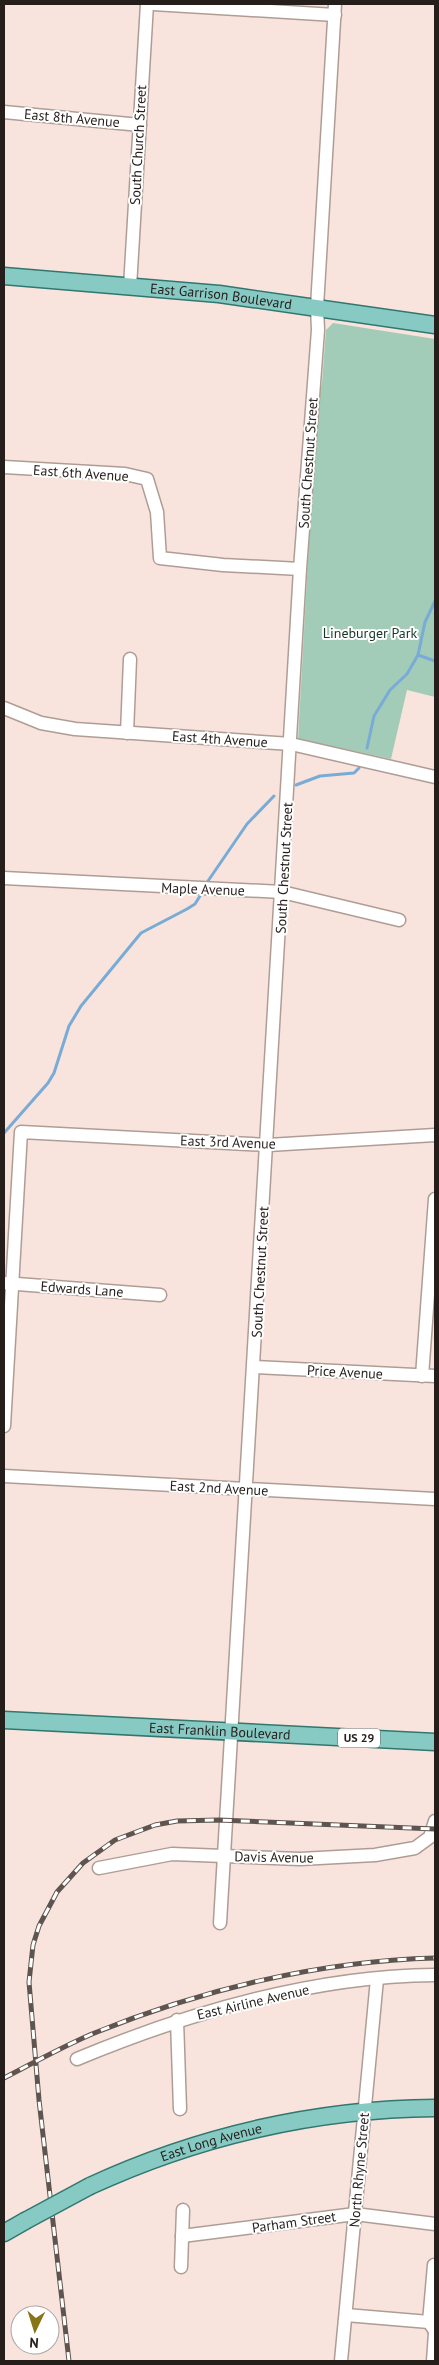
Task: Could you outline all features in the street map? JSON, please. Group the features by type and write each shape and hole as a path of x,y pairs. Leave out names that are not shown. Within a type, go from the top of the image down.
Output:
{"main road":[{"name":"East Garrison Boulevard","path":"4,276 219,294 317,307 435,326"},
{"name":"East Franklin Boulevard","path":"4,1720 435,1742"},
{"name":"East Long Avenue","path":"4,2233 90,2186 147,2161 233,2134 312,2118 364,2111 435,2108"}],"street":[{"name":"South Church Street","path":"130,287 147,4"},
{"path":"153,4 335,10"},
{"name":"South Chestnut Street","path":"220,1923 230,1732 255,1368 300,570 318,330 317,307 335,10"},
{"name":"East 8th Avenue","path":"4,112 140,124"},
{"name":"East 6th Avenue","path":"4,467 125,474 147,478 157,512 160,558 222,565 300,570"},
{"path":"127,733 130,659"},
{"name":"East 4th Avenue","path":"4,708 53,725 127,733 291,744 435,777"},
{"name":"Maple Avenue","path":"4,878 282,892 400,920"},
{"name":"East 3rd Avenue","path":"8,1283 21,1132 268,1145 435,1135"},
{"path":"422,1376 435,1199"},
{"path":"4,1426 8,1283"},
{"name":"Edwards Lane","path":"8,1283 160,1295"},
{"name":"Price Avenue","path":"255,1368 435,1376"},
{"name":"East 2nd Avenue","path":"4,1476 435,1499"},
{"name":"Davis Avenue","path":"99,1868 172,1854 300,1859 403,1852 415,1848 430,1837 435,1821"},
{"name":"East Airline Avenue","path":"77,2059 177,2020 271,1996 377,1979 435,1975"},
{"name":"North Rhyne Street","path":"341,2361 377,1979"},
{"path":"177,2020 180,2109"},
{"path":"181,2267 182,2210"},
{"name":"Parham Street","path":"182,2236 355,2214 435,2224"},
{"path":"433,2361 434,2265"},
{"path":"346,2315 433,2329"}],"green space":[{"name":"Lineburger Park","path":"333,323 435,339 435,697 407,690 391,759 298,739 316,416 322,383 326,330"}],"waterway":[{"path":"367,748 374,716 390,690 407,674 418,655 425,622 435,601"},
{"path":"418,655 435,661"},
{"path":"296,785 320,776 354,773 359,768"},
{"path":"208,881 247,824 274,796"},
{"path":"4,1133 48,1083 54,1073 69,1026 81,1006 141,933 195,904 200,896"}],"railway":[{"path":"69,2361 39,2100 29,1982 33,1945 39,1926 57,1892 83,1863 115,1840 155,1825 177,1821 219,1820 435,1829"},
{"path":"4,2078 92,2034 133,2018 217,1991 304,1972 348,1965 391,1960 435,1958"}]}
